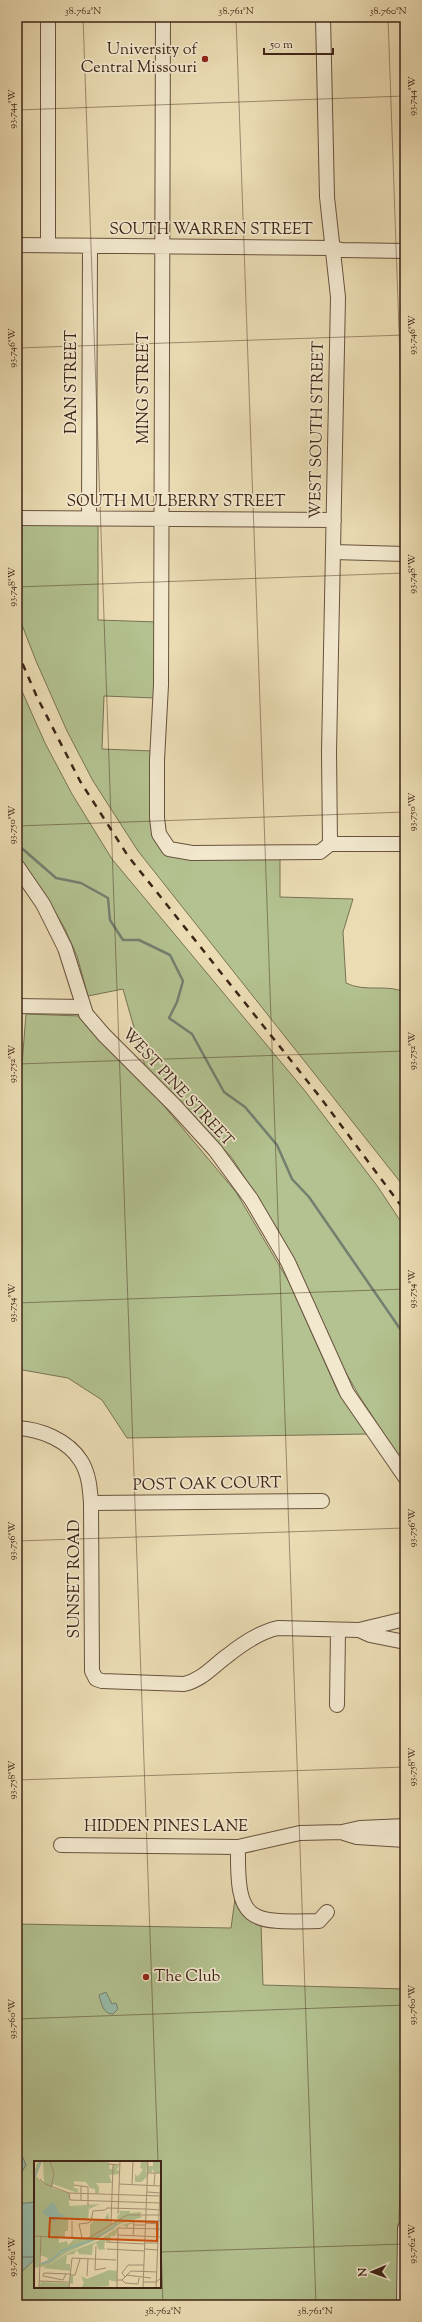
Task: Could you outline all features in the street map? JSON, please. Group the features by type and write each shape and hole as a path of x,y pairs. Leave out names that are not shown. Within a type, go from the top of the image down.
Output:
{"street":[{"path":"48,17 48,245"},
{"name":"MING STREET","path":"163,17 161,246 161,686 157,760 159,834 170,849 192,853 320,852 330,844"},
{"name":"WEST SOUTH STREET","path":"323,17 327,198 338,297 333,552 330,844"},
{"name":"SOUTH WARREN STREET","path":"17,245 90,247 161,246 333,248 344,250 405,251"},
{"name":"DAN STREET","path":"89,518 90,247"},
{"name":"SOUTH MULBERRY STREET","path":"17,518 334,520"},
{"path":"333,552 405,554"},
{"path":"330,844 405,844"},
{"name":"WEST PINE STREET","path":"17,866 43,904 65,948 86,1014 104,1035 175,1106 215,1150 251,1199 288,1262 347,1393 405,1477"},
{"path":"17,1006 83,1007"},
{"name":"SUNSET ROAD","path":"17,1428 41,1431 57,1439 81,1461 89,1482 91,1503 92,1671 96,1679 102,1681 184,1684 194,1681 227,1656 269,1630 278,1628 359,1630"},
{"name":"POST OAK COURT","path":"91,1503 322,1501"},
{"path":"359,1630 405,1619"},
{"path":"337,1705 338,1630"},
{"path":"359,1630 370,1635 405,1642"},
{"name":"HIDDEN PINES LANE","path":"62,1845 238,1847 300,1833 342,1832 360,1828 405,1826"},
{"name":"HIDDEN PINES LANE","path":"342,1832 356,1837 405,1840"},
{"path":"238,1847 237,1883 244,1906 250,1912 259,1918 280,1922 319,1921 327,1912"},
{"path":"404,2305 405,2228"}],"green space":[{"path":"17,522 98,522 98,620 158,622 155,698 104,696 102,749 153,751 165,851 280,856 280,897 353,899 343,932 346,983 353,986 399,990 405,993 405,1188 138,851 93,781 67,731 36,661 17,612"},
{"path":"17,680 45,743 72,794 112,859 305,1091 378,1187 405,1228 405,1466 358,1394 340,1362 279,1232 256,1195 232,1158 182,1103 145,1066 123,989 88,996 77,956 65,929 45,894 17,858"},
{"path":"26,1014 80,1016 159,1100 236,1192 289,1282 338,1392 368,1434 127,1438 102,1400 68,1378 17,1369 17,1078 21,1077"},
{"path":"235,1899 241,1908 261,1924 263,1985 405,1989 397,2305 17,2305 17,1924 231,1928"}],"shaded area":[{"path":"106,1992 112,2004 116,2003 118,2009 113,2014 110,2014 103,2008 99,1995"},
{"path":"17,2144 26,2165 17,2180"},
{"path":"34,2202 34,2260 17,2276 17,2204"}],"waterway":[{"path":"17,844 56,878 81,883 108,898 110,920 123,940 139,940 170,955 183,981 177,1002 169,1018 192,1034 224,1092 245,1107 277,1145 292,1179 309,1197 405,1336"}],"railway":[{"path":"17,651 37,697 80,781 128,856 320,1097 405,1211"}],"place":[{"name":"University of Central Missouri","path":"205,59"},
{"name":"The Club","path":"146,1977"}]}
